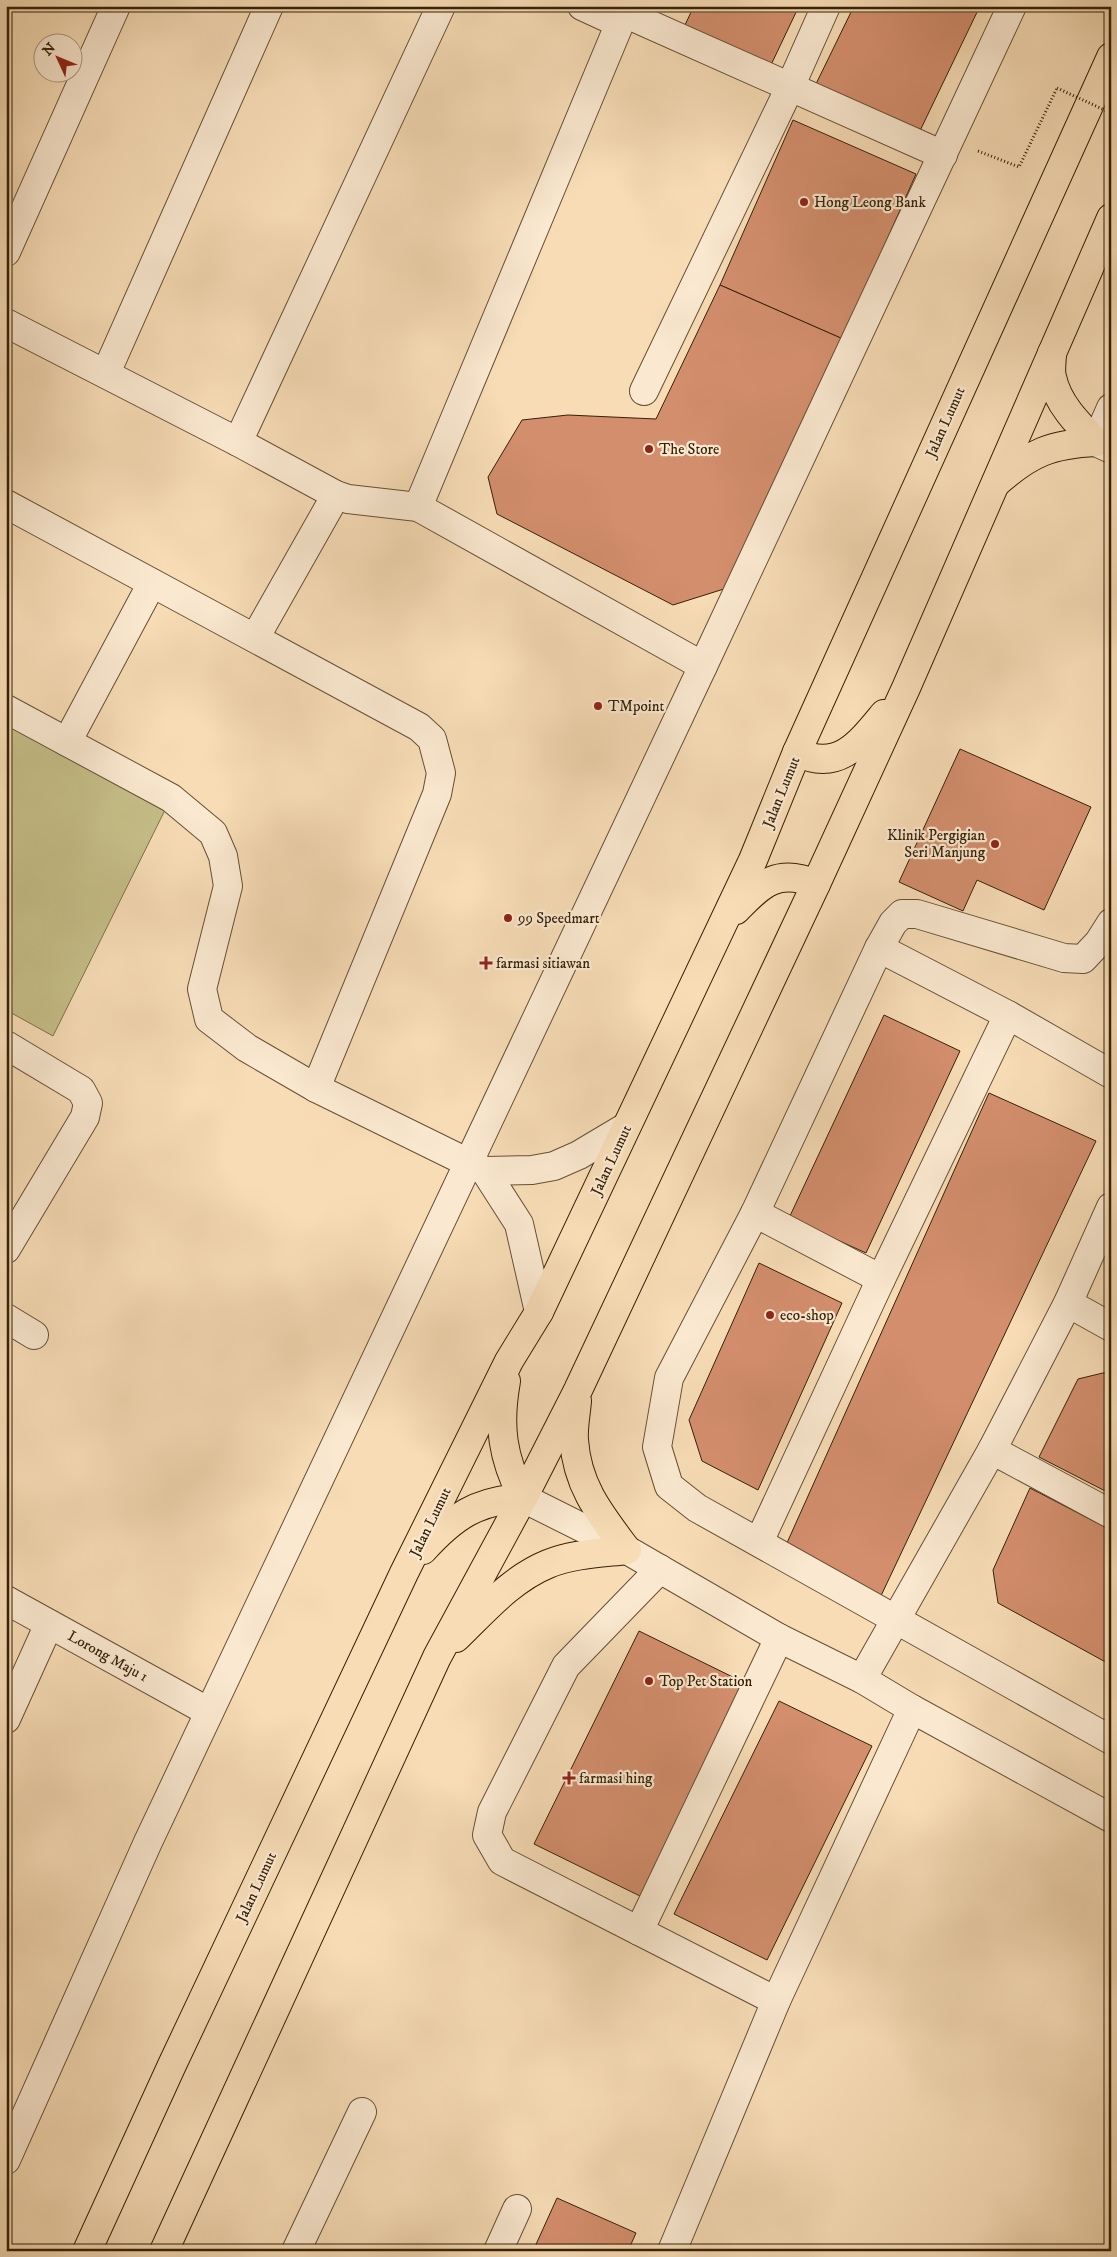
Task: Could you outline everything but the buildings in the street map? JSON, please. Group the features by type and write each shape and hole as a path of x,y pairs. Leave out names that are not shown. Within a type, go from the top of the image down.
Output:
{"main road":[{"name":"Jalan Lumut","path":"88,2251 172,2066 404,1573 509,1361 539,1312 707,961 753,860 797,752 1111,57"},
{"path":"164,2251 437,1657 523,1498 578,1390 816,884 906,688 1111,218"},
{"path":"1052,352 1052,377 1059,399 1079,426 1103,446"},
{"path":"995,484 1015,467 1049,448 1070,443 1103,446"},
{"path":"797,752 809,758 832,759 857,746 906,688"},
{"path":"707,961 728,919 756,889 775,879 799,877 816,884"},
{"path":"509,1361 502,1401 504,1446 510,1474 523,1498"},
{"path":"437,1657 494,1601 520,1579 549,1564 584,1556 627,1550 591,1500 580,1475 574,1439 578,1390"},
{"path":"404,1573 424,1548 461,1515 491,1501 523,1498"}],"street":[{"path":"6,252 116,6"},
{"path":"106,373 269,6"},
{"path":"238,442 441,6"},
{"path":"582,6 624,14 790,87 947,147"},
{"path":"644,391 790,87 826,6"},
{"path":"6,2160 148,1842 477,1167 703,666 1012,6"},
{"path":"418,507 624,14"},
{"path":"6,323 106,373 336,495 348,499 418,507 703,666"},
{"path":"1103,446 1111,408"},
{"path":"255,638 336,495"},
{"path":"6,504 419,727 432,739 440,773 437,794 316,1088"},
{"path":"67,742 152,582"},
{"path":"6,710 172,798 213,833 223,856 228,886 202,989 209,1019 247,1048 316,1088 477,1167 532,1170 554,1166 579,1155 626,1127"},
{"path":"1111,923 1099,942 1083,959 1064,958 917,914 902,914 893,923 879,948 755,1213 669,1378 657,1447 669,1486 698,1508 1111,1740"},
{"path":"879,948 1008,1015 1111,1074"},
{"path":"759,1542 881,1279 1008,1015"},
{"path":"6,1045 81,1090 88,1103 85,1117 6,1249"},
{"path":"477,1167 519,1224 539,1312"},
{"path":"862,1679 992,1450 1068,1304 1111,1206"},
{"path":"755,1213 881,1279"},
{"path":"1068,1304 1111,1327"},
{"path":"6,1318 34,1335"},
{"path":"992,1450 1111,1514"},
{"path":"523,1498 627,1550 779,1638 862,1679 912,1709 1111,1818"},
{"path":"660,1569 566,1666 492,1812 487,1835 502,1861 776,2001"},
{"name":"Lorong Maju 1","path":"6,1600 210,1712"},
{"path":"6,1719 49,1624"},
{"path":"639,1931 779,1638"},
{"path":"672,2251 776,2001 912,1709"},
{"path":"296,2251 362,2112"},
{"path":"498,2251 517,2209"}],"path":[{"path":"947,147 1019,167 1057,88 1111,113"}],"shaded area":[{"path":"6,710 171,798 53,1036 6,1010"}],"place":[{"name":"Hong Leong Bank","path":"804,202"},
{"name":"The Store","path":"649,449"},
{"name":"TMpoint","path":"598,706"},
{"name":"Klinik Pergigian Seri Manjung","path":"995,844"},
{"name":"99 Speedmart","path":"508,918"},
{"name":"farmasi sitiawan","path":"486,963"},
{"name":"eco-shop","path":"770,1315"},
{"name":"Top Pet Station","path":"649,1681"},
{"name":"farmasi hing","path":"569,1778"}]}
